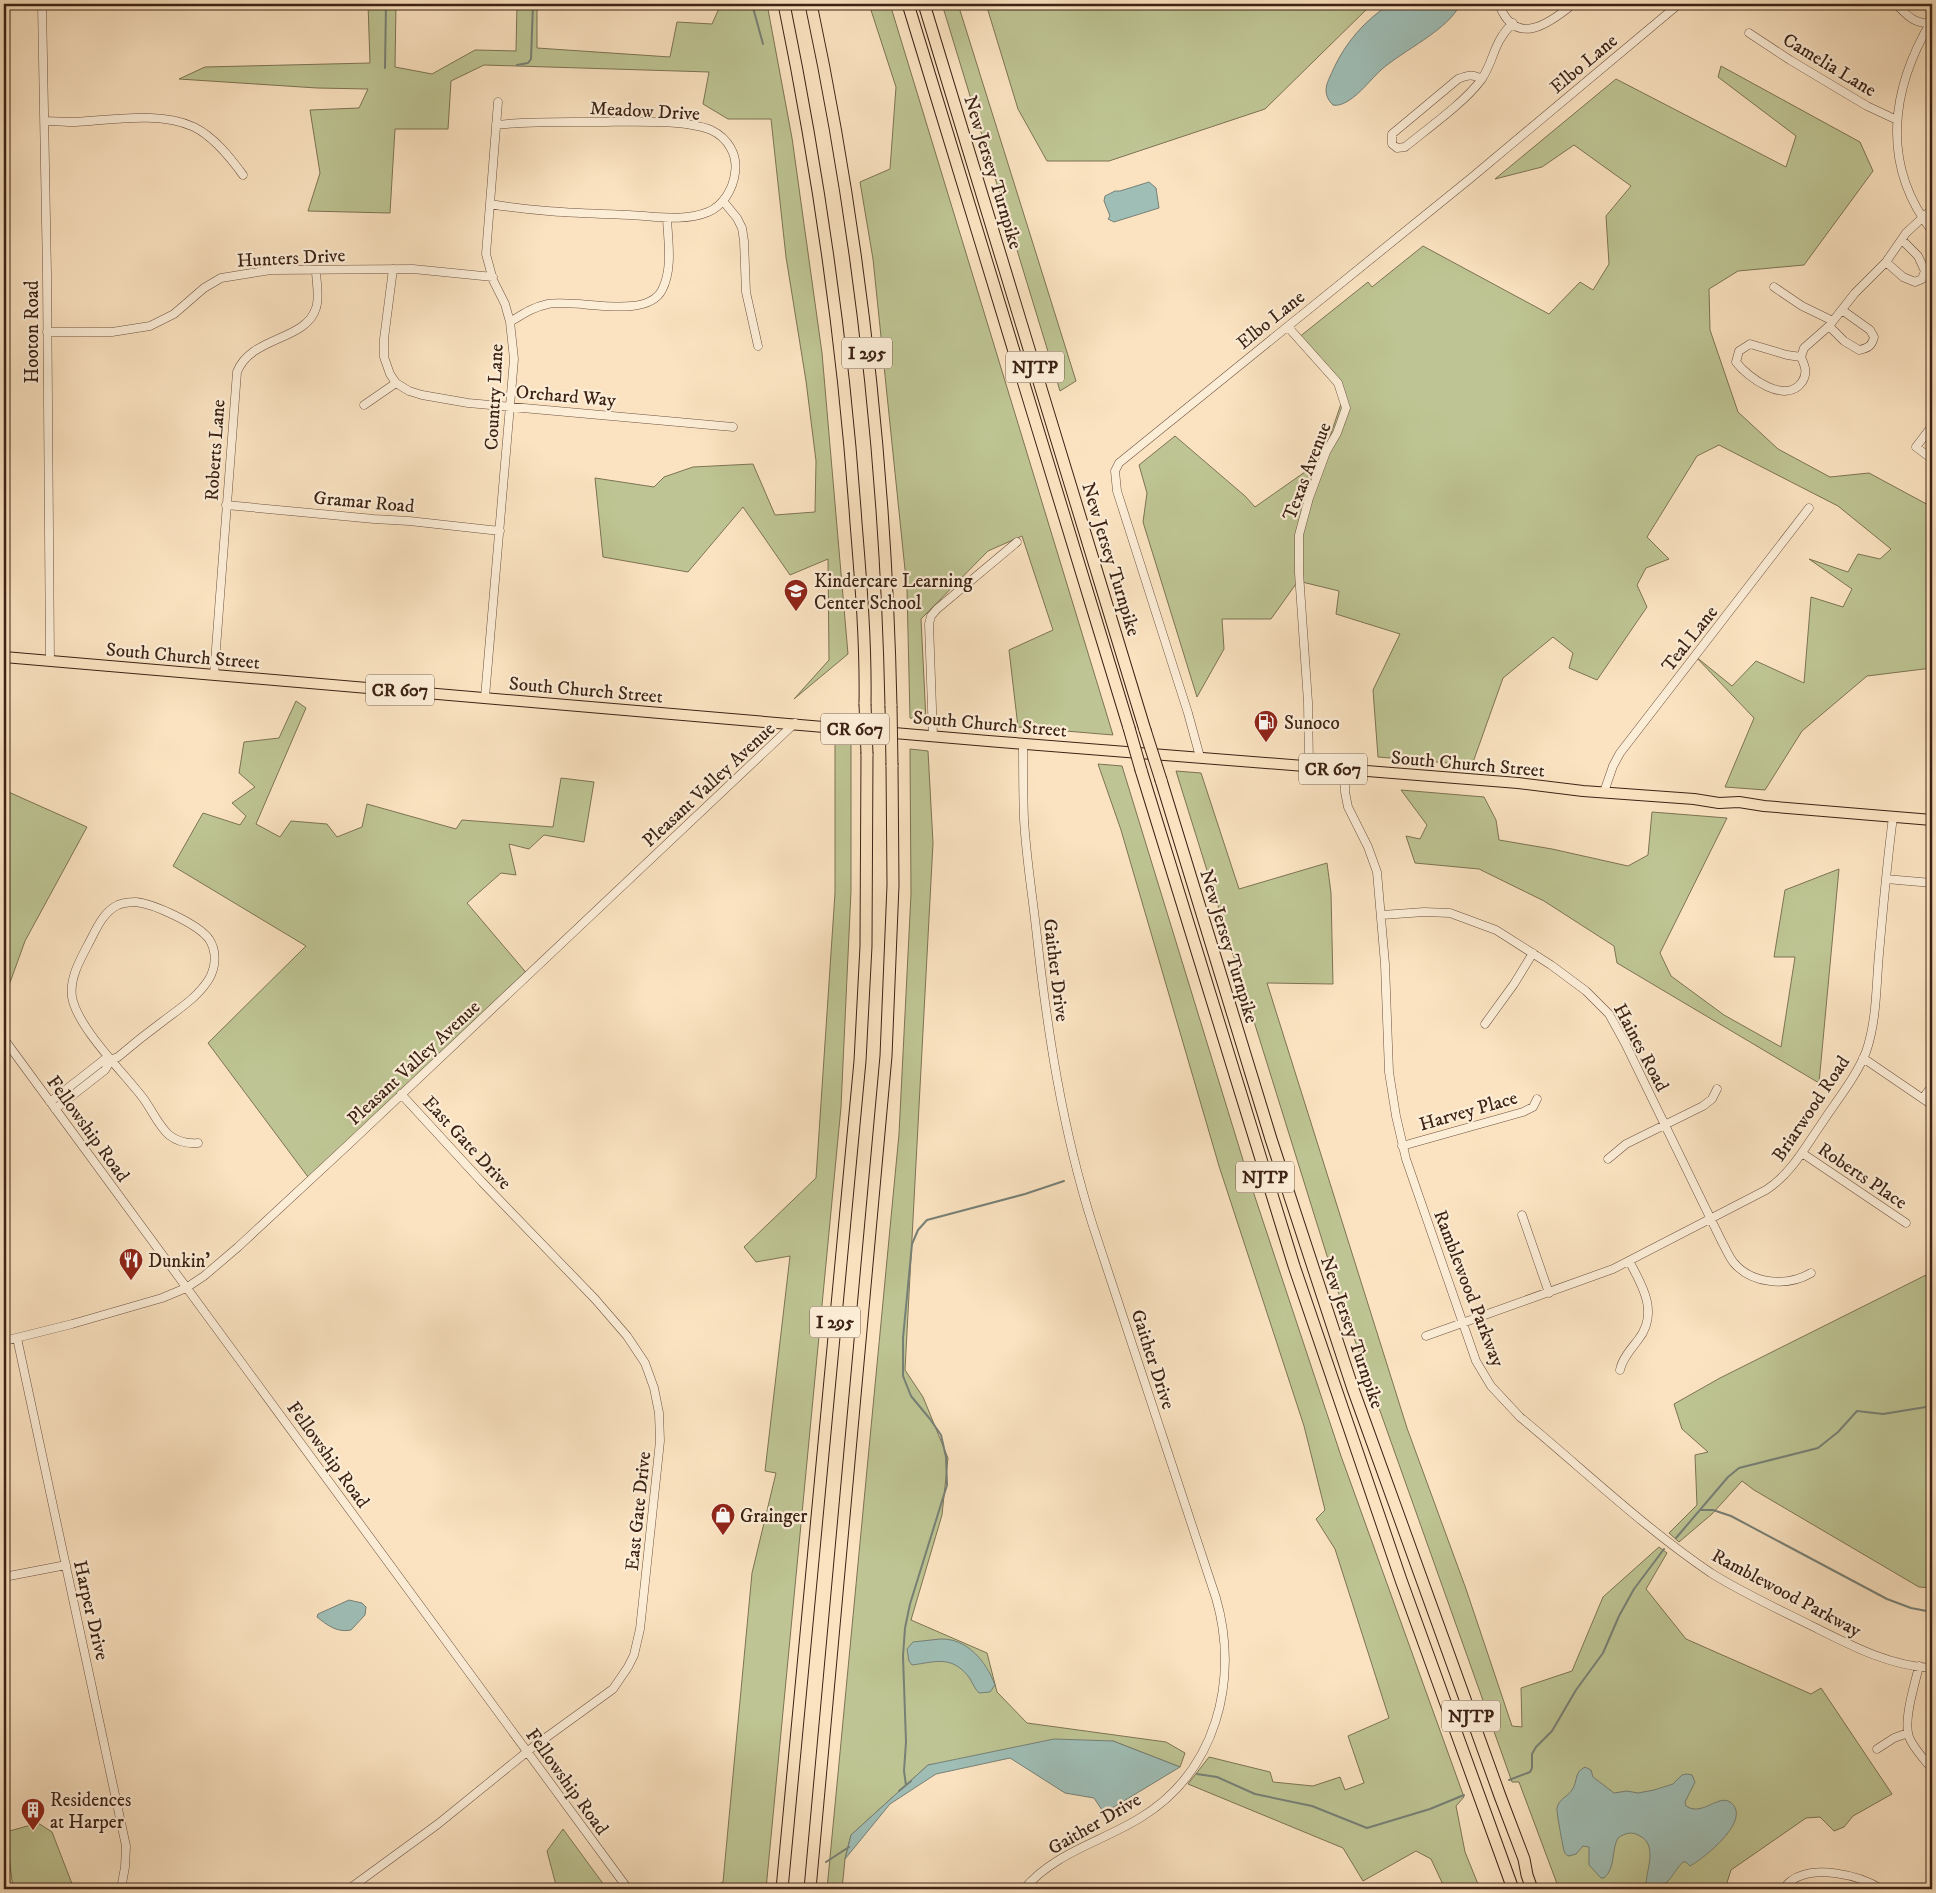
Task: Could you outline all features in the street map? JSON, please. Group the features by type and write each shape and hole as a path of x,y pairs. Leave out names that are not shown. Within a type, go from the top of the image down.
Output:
{"highway":[{"name":"I 295","path":"782,1889 860,1061 866,946 867,754 858,549 843,373 820,203 784,4"},
{"name":"I 295","path":"810,1889 886,1056 893,885 891,706 888,606 882,508 866,341 854,246 811,4"},
{"name":"New Jersey Turnpike","path":"908,4 1267,1183 1401,1580 1513,1889"},
{"name":"New Jersey Turnpike","path":"924,4 1271,1139 1345,1366 1524,1859 1532,1889"},
{"path":"1524,1859 1538,1889"}],"main road":[{"name":"South Church Street","path":"4,658 1518,783 1694,799 1719,803 1739,802 1932,820"}],"street":[{"name":"Hooton Road","path":"42,4 50,661"},
{"path":"1499,4 1505,15 1514,24 1525,28 1537,28 1550,22 1573,4"},
{"name":"Elbo Lane","path":"1200,757 1118,491 1115,470 1119,463 1478,172 1680,4"},
{"path":"1896,4 1914,21 1931,22 1910,63 1903,86 1897,120 1897,145 1901,168 1909,190 1932,231"},
{"path":"1482,79 1474,74 1458,79 1392,134 1392,144 1398,148 1405,147 1472,92 1482,79 1498,41 1503,33 1514,24"},
{"name":"Camelia Lane","path":"1749,33 1867,106 1897,120"},
{"name":"Country Lane","path":"485,697 514,359 510,322 505,304 492,277 486,254 498,102"},
{"path":"44,121 73,122 145,118 179,122 194,127 216,144 243,175"},
{"name":"Meadow Drive","path":"496,125 532,121 634,122 704,128 725,140 730,146 735,160 734,180 723,201"},
{"path":"490,204 554,212 667,218 708,212 723,201 737,218 743,235 746,292 758,346"},
{"path":"1801,357 1787,355 1750,344 1739,351 1736,362 1744,373 1770,388 1786,392 1798,387 1806,376 1801,357 1804,348 1831,323 1854,293 1886,262 1902,240 1932,209"},
{"path":"510,322 528,310 548,304 617,306 642,304 653,300 661,292 667,275 667,218"},
{"path":"1886,262 1908,281 1915,282 1922,279 1925,271 1918,256 1902,240"},
{"path":"364,405 396,383 387,368 384,351 393,269"},
{"name":"Hunters Drive","path":"47,332 104,332 143,328 159,323 174,314 204,288 222,278 271,270 431,270 492,277"},
{"name":"Roberts Lane","path":"214,675 237,372 243,361 252,352 302,326 312,318 318,302 316,270"},
{"path":"1774,286 1802,306 1831,323 1844,341 1859,350 1872,344 1874,337 1870,330 1842,310"},
{"name":"Texas Avenue","path":"1288,327 1338,383 1346,408 1337,433 1326,452 1309,498 1299,535 1299,572 1308,702 1309,767"},
{"name":"Orchard Way","path":"396,383 422,396 510,407 594,415 655,418 733,427"},
{"path":"1932,426 1916,447 1932,460"},
{"name":"Gramar Road","path":"226,505 374,519 409,520 500,531"},
{"name":"Teal Lane","path":"1604,792 1612,766 1620,753 1809,508"},
{"path":"932,736 929,624 931,616 1017,542"},
{"name":"Pleasant Valley Avenue","path":"4,1341 119,1311 167,1296 186,1288 224,1260 795,724"},
{"name":"Gaither Drive","path":"1023,743 1024,818 1032,902 1050,1045 1063,1112 1080,1184 1093,1226 1212,1584 1223,1626 1226,1654 1223,1695 1216,1721 1205,1746 1183,1779 1145,1815 1068,1854 1024,1889"},
{"name":"Ramblewood Parkway","path":"1345,770 1345,792 1348,806 1368,847 1377,872 1382,915 1389,1072 1402,1146 1473,1354 1483,1374 1510,1407 1632,1512 1694,1561 1739,1589 1858,1649 1899,1663 1932,1668"},
{"name":"Briarwood Road","path":"1426,1336 1591,1278 1629,1261 1776,1184 1790,1169 1863,1058 1873,1022 1893,817"},
{"path":"1886,880 1932,883"},
{"path":"52,1105 106,1060 111,1060 182,1008 209,979 215,963 213,947 204,934 167,913 136,902 118,905 105,915 91,938 72,982 74,1006 111,1060 143,1098 170,1136 184,1143 198,1143"},
{"name":"Haines Road","path":"1382,915 1424,912 1450,913 1492,928 1533,953 1586,991 1608,1014 1634,1061 1734,1262 1752,1277 1766,1281 1794,1280 1811,1273"},
{"path":"1485,1024 1514,984 1533,953"},
{"name":"Fellowship Road","path":"4,1039 628,1889"},
{"path":"1863,1058 1932,1105"},
{"path":"1923,1098 1932,1086"},
{"path":"1608,1159 1626,1144 1708,1103 1717,1089"},
{"name":"East Gate Drive","path":"349,1889 449,1815 527,1752 613,1689 634,1655 643,1615 660,1441 657,1400 645,1364 634,1346 612,1317 482,1182 401,1094"},
{"name":"Harvey Place","path":"1402,1146 1522,1112 1534,1107 1537,1099"},
{"name":"Roberts Place","path":"1802,1153 1906,1223"},
{"path":"1522,1215 1549,1293"},
{"path":"1620,1370 1621,1365 1643,1334 1649,1318 1648,1300 1629,1261"},
{"name":"Harper Drive","path":"17,1338 126,1846 125,1868 121,1889"},
{"path":"4,1577 66,1565"},
{"path":"1918,1666 1909,1712 1908,1733 1912,1742 1932,1770"},
{"path":"1877,1749 1894,1738 1908,1733"},
{"path":"1782,1889 1792,1880 1807,1874 1820,1873 1854,1876 1881,1889"}],"green space":[{"path":"368,4 396,4 395,67 432,74 475,50 516,51 517,4 537,4 537,48 670,57 677,22 712,24 721,4 767,4 792,138 822,353 848,654 794,699 829,660 828,559 790,575 743,507 688,572 603,557 595,478 654,487 664,477 693,467 753,464 775,515 815,512 816,461 806,381 786,257 771,119 728,119 703,104 709,72 484,65 451,81 448,129 395,129 390,213 308,211 320,173 310,110 359,108 368,89 317,88 179,79 205,67 370,63"},
{"path":"869,4 890,4 1113,735 1018,727 1009,650 1053,630 1022,536 988,551 921,619 926,720 910,718 907,589 873,259 860,182 890,169 896,87"},
{"path":"942,4 958,4 1076,381 1060,391"},
{"path":"986,4 1372,4 1265,109 1109,161 1047,161 1018,109"},
{"path":"1721,66 1860,142 1873,171 1804,265 1738,271 1709,289 1710,330 1738,412 1778,449 1830,477 1869,473 1932,507 1932,668 1867,676 1802,731 1765,790 1725,787 1754,718 1695,656 1732,686 1756,661 1804,683 1811,597 1843,607 1852,589 1809,559 1848,572 1858,554 1880,559 1891,549 1838,506 1719,445 1697,456 1647,537 1669,559 1646,568 1637,585 1647,607 1597,680 1569,668 1573,653 1553,637 1503,678 1472,765 1378,757 1373,690 1400,634 1336,614 1339,591 1298,581 1271,619 1222,619 1224,649 1197,697 1143,522 1147,493 1139,465 1175,436 1245,496 1255,507 1322,460 1345,392 1298,338 1368,282 1372,287 1423,246 1549,314 1580,282 1593,290 1609,264 1606,216 1631,186 1574,145 1542,167 1495,179 1616,79 1786,167 1796,136 1718,77"},
{"path":"296,701 306,708 256,824 280,837 291,821 327,824 337,837 362,827 367,804 456,829 462,820 553,827 561,778 594,782 584,842 544,835 529,849 509,844 516,875 501,873 467,903 529,976 311,1181 208,1043 306,946 173,866 203,813 240,825 246,816 232,803 255,787 239,773 244,742 279,738"},
{"path":"835,743 851,744 851,891 841,1107 766,1889 708,1889 723,1882 752,1573 776,1473 765,1471 790,1256 756,1262 744,1247 816,1178 835,893"},
{"path":"910,749 928,751 933,843 905,1370 923,1397 948,1458 942,1515 911,1620 987,1653 997,1692 1027,1723 1166,1742 1185,1753 1180,1767 1113,1741 928,1765 851,1835 845,1859 842,1889 827,1889 899,1134 911,894"},
{"path":"1098,764 1122,766 1247,1173 1341,1456 1464,1797 1456,1806 1465,1852 1480,1889 1445,1889 1431,1859 1416,1851 1363,1881 1343,1848 1188,1784 1209,1757 1270,1772 1273,1782 1313,1786 1340,1777 1345,1790 1364,1783 1348,1736 1389,1718 1335,1549 1316,1519 1325,1510 1304,1426 1219,1166 1121,830"},
{"path":"1176,771 1201,773 1239,889 1327,863 1331,893 1333,984 1267,983 1407,1428 1466,1589 1512,1726 1522,1727 1521,1688 1572,1671 1603,1597 1659,1547 1667,1553 1646,1589 1686,1639 1811,1694 1821,1688 1892,1794 1853,1816 1844,1827 1834,1831 1820,1817 1806,1818 1731,1870 1725,1889 1559,1889 1519,1782 1512,1782 1342,1304"},
{"path":"4,790 87,827 25,941 4,999"},
{"path":"1401,790 1484,797 1496,820 1499,840 1552,849 1628,866 1648,855 1652,812 1727,818 1660,953 1671,976 1724,1015 1781,1047 1795,957 1774,957 1785,890 1839,869 1819,1083 1617,963 1614,946 1544,901 1479,869 1415,863 1406,836 1420,839 1427,825"},
{"path":"1932,1272 1932,1588 1919,1587 1754,1490 1742,1481 1712,1514 1679,1542 1669,1533 1697,1505 1695,1455 1708,1452 1682,1429 1674,1404 1720,1378"},
{"path":"38,1823 52,1832 74,1889 13,1889 6,1832"},
{"path":"563,1829 607,1889 557,1889 547,1851"}],"water":[{"path":"1390,4 1460,4 1455,13 1436,31 1381,70 1353,98 1342,104 1333,105 1329,101 1326,88 1343,51 1372,17"},
{"path":"1149,182 1156,188 1159,208 1114,222 1108,219 1110,216 1104,201 1105,196 1115,191"},
{"path":"349,1600 362,1603 366,1607 365,1615 351,1630 337,1629 317,1617 318,1614"},
{"path":"940,1639 959,1642 981,1660 995,1685 990,1692 979,1693 962,1669 949,1662 912,1665 909,1661 907,1649 913,1642"},
{"path":"1054,1739 1113,1741 1180,1767 1104,1813 1094,1798 1065,1793 1010,1758 936,1774 890,1804 845,1859 851,1835 928,1765"},
{"path":"1585,1767 1591,1770 1593,1777 1614,1793 1627,1791 1638,1793 1654,1790 1673,1784 1682,1775 1692,1775 1695,1782 1685,1802 1686,1806 1698,1809 1725,1800 1730,1802 1736,1809 1736,1818 1724,1838 1715,1847 1690,1866 1683,1862 1669,1880 1661,1886 1648,1889 1646,1887 1650,1860 1649,1846 1646,1840 1631,1833 1618,1838 1608,1874 1601,1878 1589,1865 1589,1847 1583,1846 1576,1854 1569,1856 1565,1854 1558,1815 1558,1805 1572,1790 1579,1771"}],"waterway":[{"path":"385,68 386,4"},
{"path":"517,65 528,63 531,59 533,4"},
{"path":"752,4 763,44"},
{"path":"906,1785 904,1771 906,1742 903,1656 905,1628 910,1604 947,1485 946,1457 941,1435 911,1396 903,1376 903,1338 912,1244 918,1230 927,1220 1025,1194 1064,1181"},
{"path":"1676,1538 1728,1477 1739,1468 1818,1448 1838,1432 1857,1411 1883,1414 1932,1406"},
{"path":"1701,1510 1713,1510 1731,1516 1887,1599 1911,1608 1932,1612"},
{"path":"1509,1780 1530,1772 1532,1768 1532,1754 1536,1747 1552,1731 1576,1690 1603,1653 1619,1616 1634,1589 1664,1549"},
{"path":"1197,1774 1217,1777 1255,1794 1312,1806 1367,1828 1430,1809 1464,1795"},
{"path":"899,1791 911,1781"},
{"path":"826,1862 849,1847"}],"place":[{"name":"Kindercare Learning Center School","path":"796,612"},
{"name":"Sunoco","path":"1266,743"},
{"name":"Dunkin'","path":"131,1281"},
{"name":"Grainger","path":"723,1536"},
{"name":"Residences at Harper","path":"33,1831"}]}
